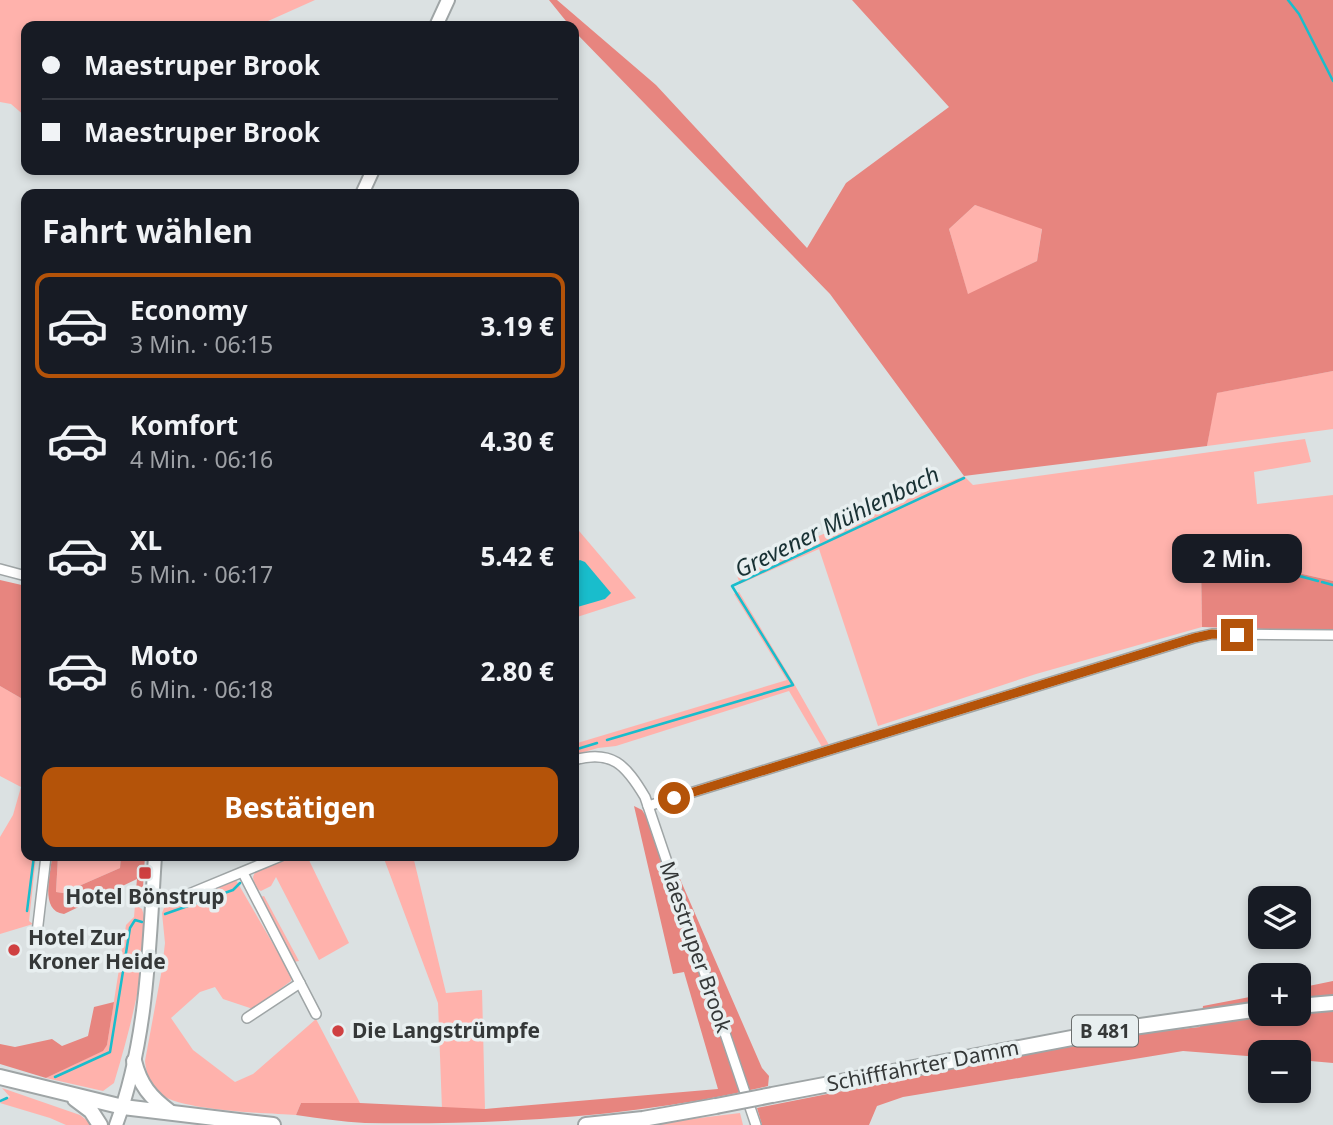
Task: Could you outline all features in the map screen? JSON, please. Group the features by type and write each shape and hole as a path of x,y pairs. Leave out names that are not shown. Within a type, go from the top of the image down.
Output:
{"main road":[{"path":"438,21 448,0"},
{"path":"116,1125 134,1061 144,1003 155,861"},
{"path":"1311,1005 1333,1003"},
{"name":"Schifffahrter Damm","path":"586,1125 643,1119 716,1106 1119,1029 1248,1011"},
{"path":"134,1061 146,1092 171,1112"},
{"path":"0,1077 122,1107 273,1125"},
{"path":"68,1095 91,1111 100,1125"}],"street":[{"path":"0,569 21,575"},
{"path":"648,806 1194,638 1212,634 1333,635"},
{"name":"Maestruper Brook","path":"579,759 605,755 615,760 637,783 648,806 756,1125"},
{"path":"37,933 45,861"},
{"path":"152,899 189,894 270,861"},
{"path":"243,873 316,1014"},
{"path":"247,1018 300,983"}],"shaded area":[{"path":"0,0 315,0 268,21 21,21 21,113 11,104 0,102"},
{"path":"549,0 557,0 656,85 807,248 846,183 949,107 852,0 1333,0 1333,371 1217,393 1207,446 964,476 830,294 579,36 579,21 566,21","holes":["975,205 1042,229 1037,261 968,294 949,229"]},
{"path":"975,205 1042,228 1037,261 968,295 949,229"},
{"path":"1333,371 1333,429 1207,446 1216,393"},
{"path":"1305,439 1311,462 1254,472 1257,504 1333,495 1333,581 1276,568 1201,562 1202,627 1036,674 878,726 819,549 740,584 734,567 775,554 964,476 973,485"},
{"path":"579,531 636,598 579,616"},
{"path":"1201,562 1276,568 1333,581 1333,631 1202,627"},
{"path":"0,580 21,585 21,698 0,686"},
{"path":"739,592 829,745 822,747 789,691 616,746 579,754 579,742 787,680 734,594"},
{"path":"0,686 21,698 21,787 0,776"},
{"path":"21,787 21,861 35,861 29,921 33,924 0,934 0,837 13,815"},
{"path":"634,806 642,810 667,849 762,1068 769,1076 768,1086 670,1105 568,1117 365,1123 296,1115 301,1103 485,1109 718,1089 684,972 673,974"},
{"path":"51,861 58,861 56,892 63,893 120,868 121,861 145,861 143,887 136,890 137,879 64,914 51,906 48,891"},
{"path":"58,861 121,861 120,868 63,893 56,892"},
{"path":"281,861 309,861 349,943 319,960 276,877 271,886 261,891 255,888 255,872"},
{"path":"385,861 414,861 446,993 482,990 485,1109 442,1109 438,1003"},
{"path":"236,880 291,975 291,981 253,1009 223,999 215,987 200,992 171,1018 193,1050 235,1082 253,1074 316,1019 360,1103 301,1103 296,1115 244,1112 183,1103 167,1098 152,1085 145,1061 162,969 165,943 162,913 164,908"},
{"path":"264,896 299,961 293,962 260,897"},
{"path":"135,905 142,909 145,945 137,995 114,1083 103,1091 46,1078 102,1051 107,1045 126,925 134,917"},
{"path":"1333,981 1333,1063 1311,1061 1311,1040 1248,1040 1248,1056 1183,1051 903,1097 877,1106 869,1125 762,1125 757,1108 1126,1035 1200,1027 1203,1006 1248,997 1248,1026 1311,1026 1311,986"},
{"path":"114,1002 107,1045 103,1051 46,1078 0,1064 0,1044 15,1047 52,1039 62,1046 88,1036 94,1007"},
{"path":"2,1088 80,1115 93,1125 66,1125 0,1103 10,1097"},
{"path":"740,1113 743,1125 643,1125"}],"water":[{"path":"579,560 585,562 611,593 605,599 579,607"}],"waterway":[{"path":"1288,0 1299,14 1333,81"},
{"name":"Grevener Mühlenbach","path":"607,740 793,685 732,586 964,478"},
{"path":"1198,570 1259,568 1318,581"},
{"path":"1322,582 1333,585"},
{"name":"Grevener Mühlenbach","path":"579,748 597,743"},
{"path":"27,911 33,861"},
{"name":"Grevener Mühlenbach","path":"165,914 233,890 240,883"},
{"name":"Grevener Mühlenbach","path":"55,1077 110,1052 130,928 135,920 142,922"},
{"name":"Grevener Mühlenbach","path":"0,1101 7,1098"}],"place":[{"name":"Hotel Bönstrup","path":"145,873"},
{"name":"Hotel Zur Kroner Heide","path":"14,950"},
{"name":"Die Langstrümpfe","path":"338,1031"}],"route":[{"path":"674,798 1194,638 1212,634 1237,635"}]}
